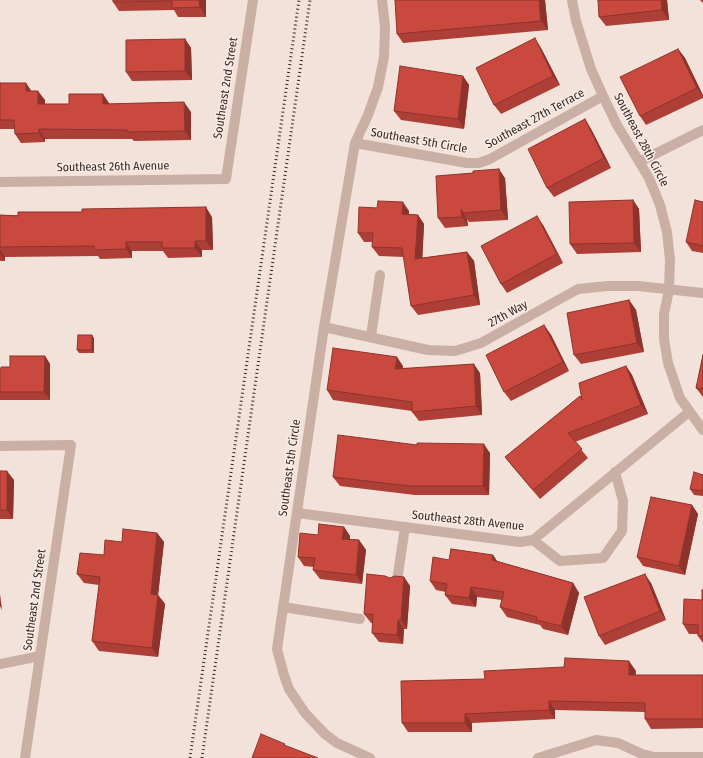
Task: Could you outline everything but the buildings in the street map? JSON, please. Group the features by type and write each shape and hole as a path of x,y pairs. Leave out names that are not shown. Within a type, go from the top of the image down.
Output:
{"street":[{"name":"Southeast 2nd Street","path":"226,179 253,0"},
{"name":"Southeast 5th Circle","path":"370,758 350,750 325,734 314,724 296,701 284,675 277,649 324,327 355,143 368,115 378,87 384,57 385,27 382,0"},
{"name":"Southeast 28th Circle","path":"572,0 576,21 603,96 617,125 649,178 660,205 667,232 670,260 669,290 664,314 664,333 668,364 675,387 689,412 703,430"},
{"name":"Southeast 27th Terrace","path":"479,163 490,159 603,96"},
{"path":"639,162 703,130"},
{"name":"Southeast 5th Circle","path":"355,143 467,163 479,163"},
{"name":"Southeast 26th Avenue","path":"0,182 226,179"},
{"path":"370,336 380,276"},
{"name":"27th Way","path":"324,327 428,350 455,351 481,343 578,289 608,286 638,286 703,293"},
{"name":"Southeast 28th Avenue","path":"297,513 520,542 533,540 689,412"},
{"name":"Southeast 2nd Street","path":"0,446 71,445 25,758"},
{"path":"533,540 560,561 603,558 622,531 623,501 615,472"},
{"path":"397,581 405,527"},
{"path":"283,607 360,619"},
{"path":"0,664 40,656"},
{"path":"538,758 596,740 618,743 642,754 654,757 703,757"}],"railway":[{"path":"190,758 299,0"},
{"path":"202,758 310,0"}]}
